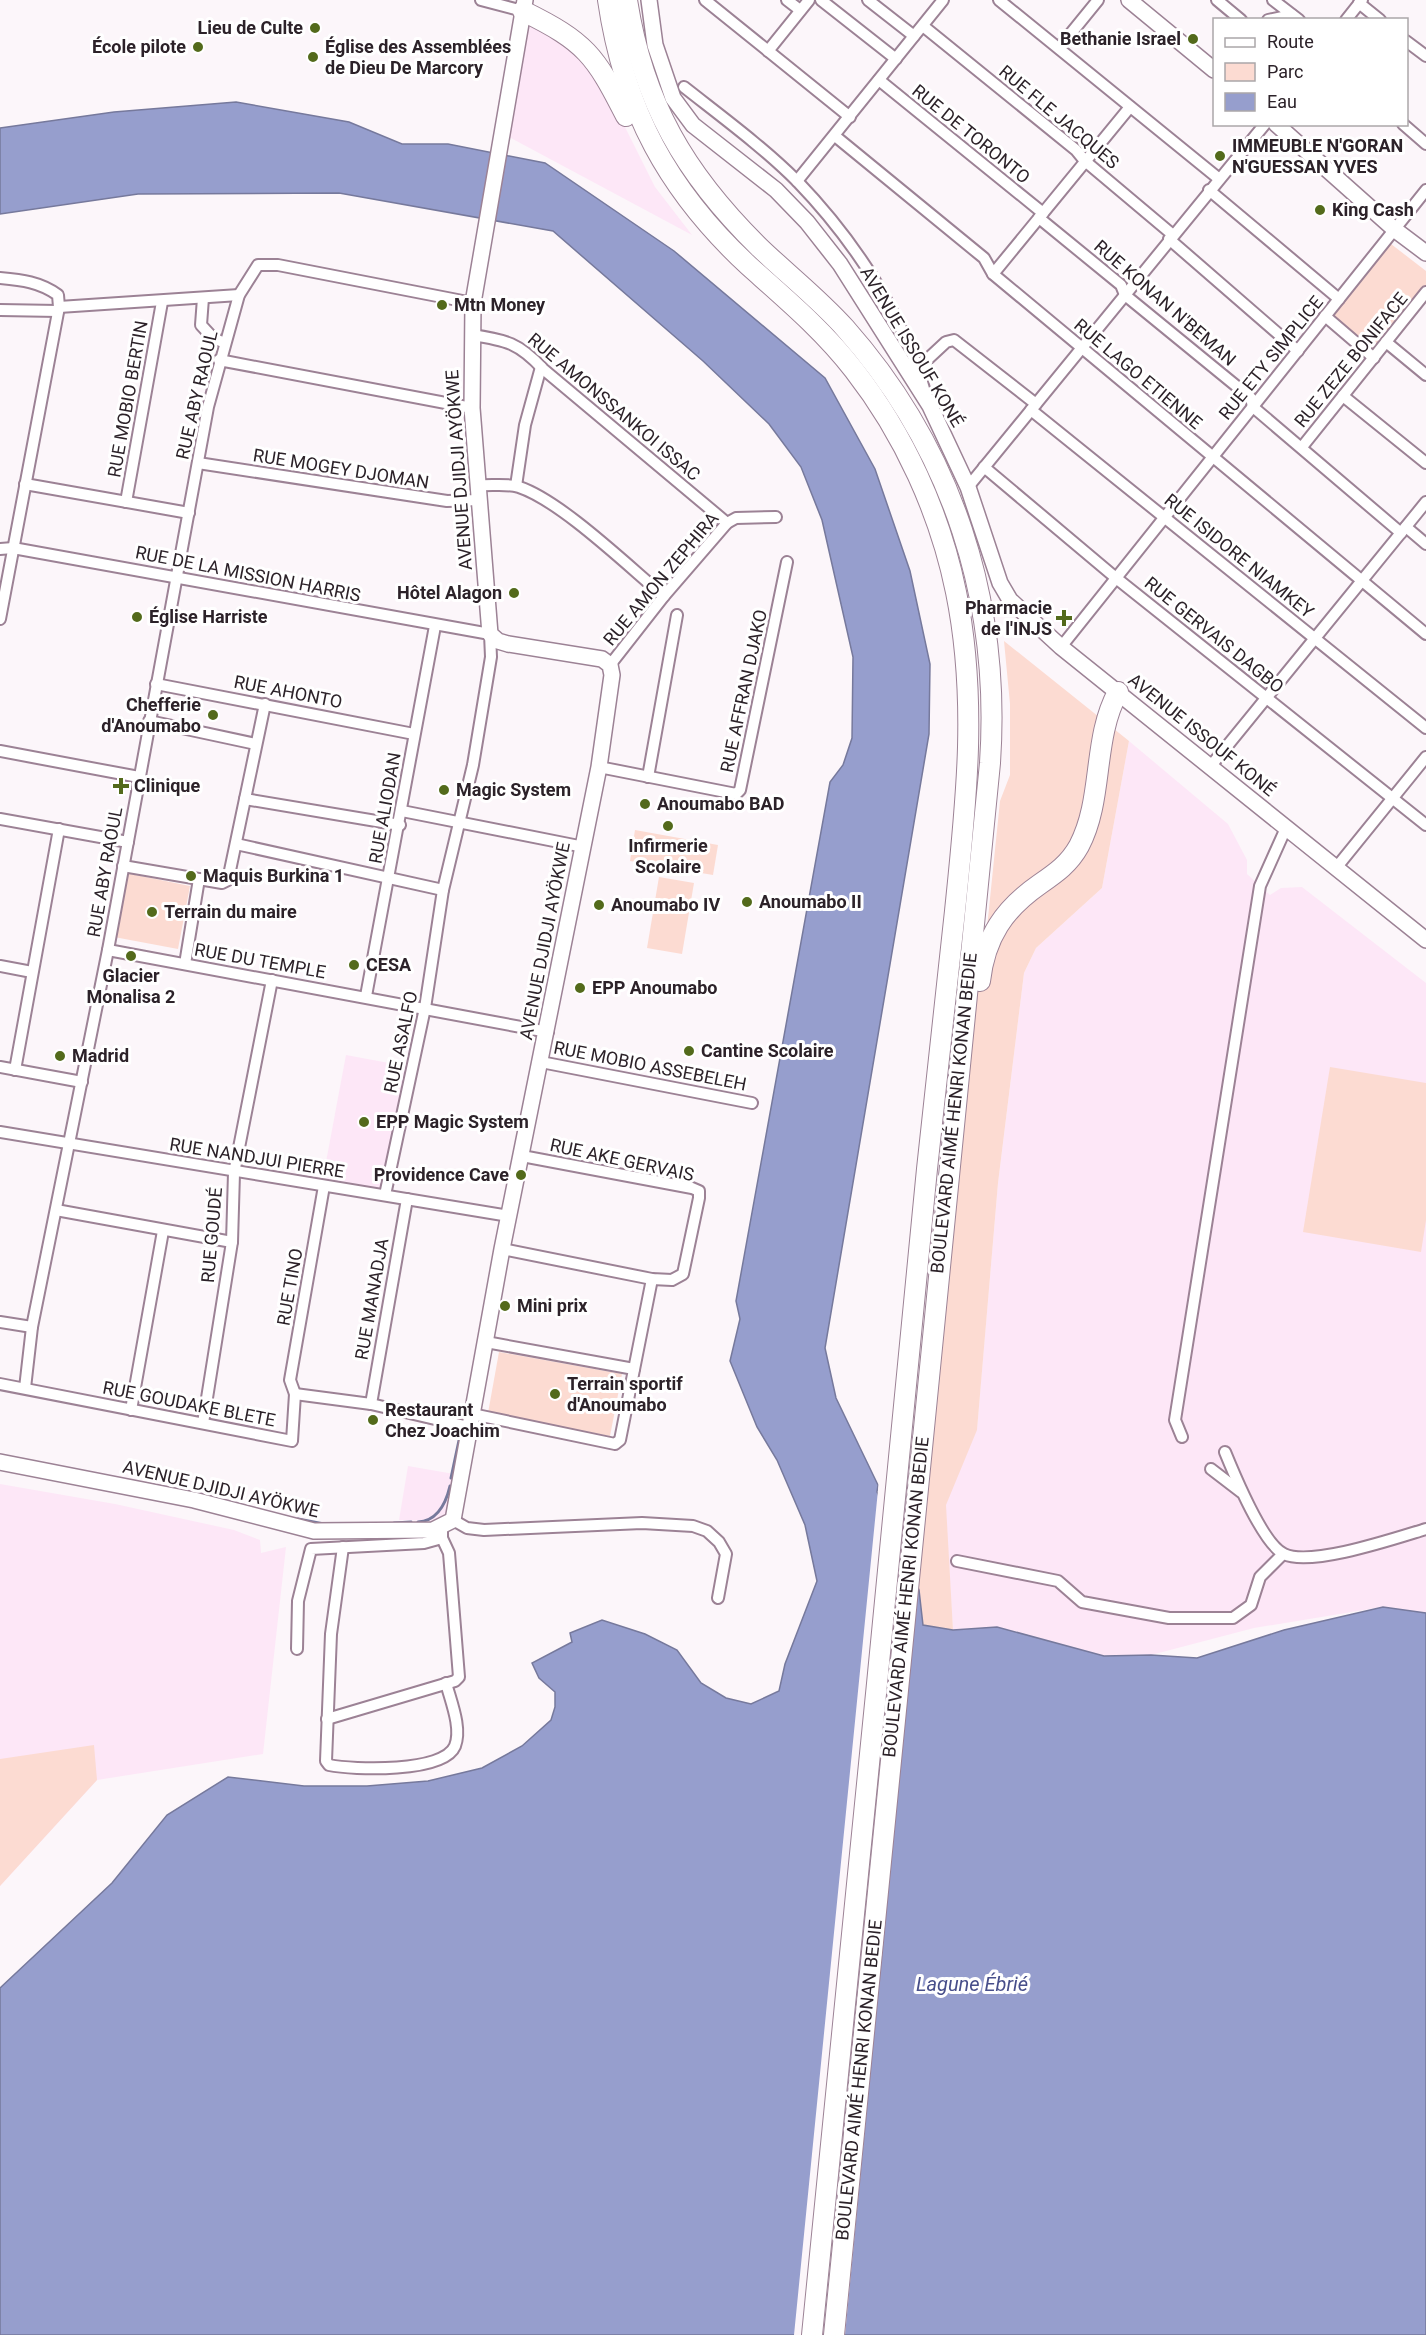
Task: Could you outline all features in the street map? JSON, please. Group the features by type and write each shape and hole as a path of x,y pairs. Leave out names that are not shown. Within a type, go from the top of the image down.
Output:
{"highway":[{"name":"BOULEVARD AIMÉ HENRI KONAN BEDIE","path":"608,0 612,27 627,86 643,129 671,177 712,228 828,339 873,397 893,428 928,498 955,588 969,683 968,781 812,2335"},
{"name":"BOULEVARD AIMÉ HENRI KONAN BEDIE","path":"627,0 639,60 650,91 661,120 688,166 727,214 806,288 869,356 911,418 962,525 984,615 991,672 992,730 834,2335"},
{"path":"524,6 580,43 610,83 639,139 656,152"},
{"path":"955,1095 988,941 1009,910 1063,868 1080,844 1087,826 1107,716 1118,692"}],"street":[{"path":"481,0 524,6"},
{"name":"AVENUE ISSOUF KONÉ","path":"649,0 655,45 673,98 693,125 776,190 807,222 840,264 930,406 968,488 1000,583 1010,600 1061,647 1426,940"},
{"path":"705,0 850,117"},
{"path":"787,0 800,10"},
{"path":"768,51 809,0"},
{"path":"821,0 896,59"},
{"path":"868,0 914,36"},
{"path":"797,181 943,0"},
{"path":"999,0 1218,178"},
{"path":"1059,48 1098,0"},
{"path":"1129,0 1213,68"},
{"path":"1216,0 1238,18"},
{"path":"1273,0 1295,17"},
{"path":"1348,18 1361,2 1378,18"},
{"name":"AVENUE DJIDJI AYÖKWE","path":"490,634 472,408 473,303 524,6"},
{"name":"RUE FLE JACQUES","path":"923,26 1076,150 1085,161 1298,351"},
{"path":"1408,42 1426,56"},
{"name":"RUE DE TORONTO","path":"879,80 1041,215"},
{"path":"684,87 797,181 862,263 891,307 918,368 930,406"},
{"path":"993,274 1130,107"},
{"path":"968,488 1218,178 1263,126"},
{"path":"1278,126 1394,229 1426,253"},
{"path":"1404,126 1426,144"},
{"name":"RUE LAGO ETIENNE","path":"835,136 984,258 993,274 1081,349 1426,634"},
{"path":"1209,190 1339,299"},
{"name":"RUE ETY SIMPLICE","path":"1061,647 1426,190"},
{"name":"RUE KONAN N'BEMAN","path":"1041,215 1121,285 1125,295 1251,398 1253,407 1403,530 1426,544"},
{"name":"RUE ABY RAOUL","path":"25,1388 32,1327 108,950 198,463 219,360 239,295 258,265 278,265 473,303"},
{"path":"0,278 28,281 46,286 58,295 58,309 0,619"},
{"name":"RUE ZEZE BONIFACE","path":"1302,447 1426,292"},
{"path":"0,310 58,309 239,295"},
{"path":"203,298 201,325 213,338 225,343"},
{"name":"RUE MOBIO BERTIN","path":"126,502 162,302"},
{"path":"1325,316 1374,358"},
{"name":"RUE AMONSSANKOI ISSAC","path":"472,335 503,339 525,349 541,367 727,523"},
{"name":"RUE ISIDORE NIAMKEY","path":"918,368 946,342 954,340 1164,518 1426,728"},
{"path":"1386,342 1426,375"},
{"path":"219,360 472,408"},
{"path":"541,367 525,425 516,486 530,492 567,516 664,596"},
{"path":"1343,396 1426,463"},
{"name":"RUE MOGEY DJOMAN","path":"198,463 447,501 516,486"},
{"name":"RUE GERVAIS DAGBO","path":"984,467 1116,578 1426,825"},
{"path":"25,484 189,513"},
{"path":"1210,767 1426,502"},
{"name":"RUE AMON ZEPHIRA","path":"610,665 664,596 727,523 736,518 776,517"},
{"name":"RUE DE LA MISSION HARRIS","path":"0,549 13,548 176,576 435,626 490,634"},
{"name":"RUE AFFRAN DJAKO","path":"599,767 736,794 740,790 787,562"},
{"path":"648,777 677,615"},
{"name":"RUE ALIODAN","path":"366,996 400,825 414,734 435,626"},
{"path":"490,634 498,641 508,644 602,659 610,665"},
{"name":"RUE ASALFO","path":"385,1195 425,1008 443,890 473,765 491,657 490,634"},
{"name":"AVENUE DJIDJI AYÖKWE","path":"0,1462 194,1500 314,1531 346,1533 446,1529 486,1342 502,1249 584,847 599,767 612,675 610,665"},
{"name":"RUE AHONTO","path":"156,684 414,734"},
{"path":"123,866 225,882 236,844 265,704"},
{"path":"149,721 256,744"},
{"path":"0,752 139,777"},
{"path":"1336,868 1426,757"},
{"path":"245,799 400,825"},
{"path":"402,811 584,847"},
{"path":"0,819 128,842"},
{"path":"1182,1437 1175,1420 1260,886 1286,828"},
{"path":"15,1070 59,829"},
{"path":"236,844 443,890"},
{"path":"185,964 199,879"},
{"name":"RUE DU TEMPLE","path":"108,950 366,996 548,1032"},
{"path":"0,966 32,972"},
{"name":"RUE GOUDÉ","path":"203,1424 232,1242 234,1173 272,980"},
{"name":"RUE MOBIO ASSEBELEH","path":"541,1062 752,1103"},
{"path":"0,1067 82,1083"},
{"name":"RUE NANDJUI PIERRE","path":"0,1132 69,1146 509,1216"},
{"name":"RUE AKE GERVAIS","path":"502,1249 652,1279 672,1281 683,1274 699,1191 522,1156"},
{"name":"RUE TINO","path":"294,1394 290,1380 324,1186"},
{"name":"RUE MANADJA","path":"371,1404 407,1199"},
{"path":"56,1209 163,1231 232,1242"},
{"path":"131,1410 163,1231"},
{"path":"486,1342 634,1369 652,1279"},
{"path":"0,1322 32,1327"},
{"name":"RUE GOUDAKE BLETE","path":"0,1384 292,1441 294,1394 371,1404 615,1444 622,1434 634,1369"},
{"path":"1225,1452 1242,1492 1274,1547 1283,1554 1298,1558 1320,1557 1426,1529"},
{"path":"1211,1469 1242,1492"},
{"path":"297,1648 298,1601 309,1553 314,1547 424,1542 446,1529 484,1530 642,1523 693,1526 707,1531 719,1542 726,1554 718,1598"},
{"path":"327,1719 447,1683 459,1677 446,1529"},
{"path":"343,1546 331,1634 326,1761 329,1765 369,1770 440,1761 450,1754 458,1733 447,1683"},
{"path":"957,1561 1058,1581 1082,1602 1169,1617 1233,1618 1251,1605 1260,1577 1283,1554"}],"shaded area":[{"path":"528,18 576,47 616,109 655,187 692,235 509,137"},
{"path":"1129,741 1228,824 1247,860 1247,874 1270,895 1281,888 1302,887 1426,983 1426,1613 1382,1607 1254,1628 1151,1655 1104,1656 997,1627 953,1630 945,1505 977,1429 998,1183 1024,973 1036,948 1102,888"},
{"name":"EPP Magic System","path":"346,1055 405,1066 382,1189 323,1178"},
{"path":"408,1466 454,1474 448,1512 434,1521 399,1520"},
{"path":"0,1484 115,1504 234,1530 260,1540 261,1553 286,1547 263,1754 97,1780 0,1886"}],"green space":[{"path":"1391,244 1426,271 1426,285 1374,349 1333,316"},
{"path":"1004,641 1129,741 1102,888 1036,948 1024,973 998,1183 977,1430 946,1505 953,1630 923,1625 918,1582 964,1096 988,918 1000,801 1010,775 1010,704"},
{"path":"635,830 718,845 713,875 630,861"},
{"name":"Terrain du maire","path":"126,873 190,886 178,949 114,937"},
{"path":"659,877 694,883 682,954 647,948"},
{"path":"1330,1067 1426,1083 1426,1220 1421,1252 1303,1232"},
{"name":"Terrain sportif d'Anoumabo","path":"499,1352 622,1374 610,1436 488,1413"},
{"path":"94,1745 97,1780 0,1886 0,1759"}],"water":[{"name":"Lagune Ébrié","path":"236,102 349,122 402,144 448,144 545,163 674,251 825,378 875,469 910,571 930,664 929,734 825,1348 836,1398 878,1485 877,1492 919,1590 923,1625 953,1630 997,1627 1104,1656 1151,1655 1197,1658 1284,1630 1383,1607 1426,1613 1426,2335 0,2335 0,1988 112,1883 167,1815 228,1777 304,1786 367,1786 428,1781 482,1768 522,1746 551,1720 555,1707 555,1692 539,1678 532,1663 572,1642 570,1633 602,1620 645,1634 677,1650 701,1683 726,1698 751,1704 779,1691 785,1664 817,1581 805,1525 777,1460 757,1427 730,1361 740,1319 736,1301 830,782 843,765 852,738 853,657 822,520 801,467 769,424 703,361 553,231 339,193 138,194 0,214 0,128 114,112"}],"pier":[{"path":"879,1480 880,1491 918,1581 845,2335 794,2335"}],"waterway":[{"path":"451,1478 461,1431"},
{"path":"418,1522 425,1521 440,1510 450,1486"},
{"path":"298,1519 324,1524"},
{"path":"394,1523 411,1522"}],"place":[{"name":"Lieu de Culte","path":"315,28"},
{"name":"Bethanie Israel","path":"1193,39"},
{"name":"École pilote","path":"198,47"},
{"name":"Église des Assemblées de Dieu De Marcory","path":"313,57"},
{"name":"IMMEUBLE N'GORAN N'GUESSAN YVES","path":"1220,156"},
{"name":"King Cash","path":"1320,210"},
{"name":"Mtn Money","path":"442,305"},
{"name":"Hôtel Alagon","path":"514,593"},
{"name":"Église Harriste","path":"137,617"},
{"name":"Pharmacie de l'INJS","path":"1064,618"},
{"name":"Chefferie d'Anoumabo","path":"213,715"},
{"name":"Clinique","path":"121,786"},
{"name":"Magic System","path":"444,790"},
{"name":"Anoumabo BAD","path":"645,804"},
{"name":"Infirmerie Scolaire","path":"668,826"},
{"name":"Maquis Burkina 1","path":"191,876"},
{"name":"Anoumabo II","path":"747,902"},
{"name":"Anoumabo IV","path":"599,905"},
{"name":"Terrain du maire","path":"152,912"},
{"name":"Glacier Monalisa 2","path":"131,956"},
{"name":"CESA","path":"354,965"},
{"name":"EPP Anoumabo","path":"580,988"},
{"name":"Cantine Scolaire","path":"689,1051"},
{"name":"Madrid","path":"60,1056"},
{"name":"EPP Magic System","path":"364,1122"},
{"name":"Providence Cave","path":"521,1175"},
{"name":"Mini prix","path":"505,1306"},
{"name":"Terrain sportif d'Anoumabo","path":"555,1394"},
{"name":"Restaurant Chez Joachim","path":"373,1420"}]}
